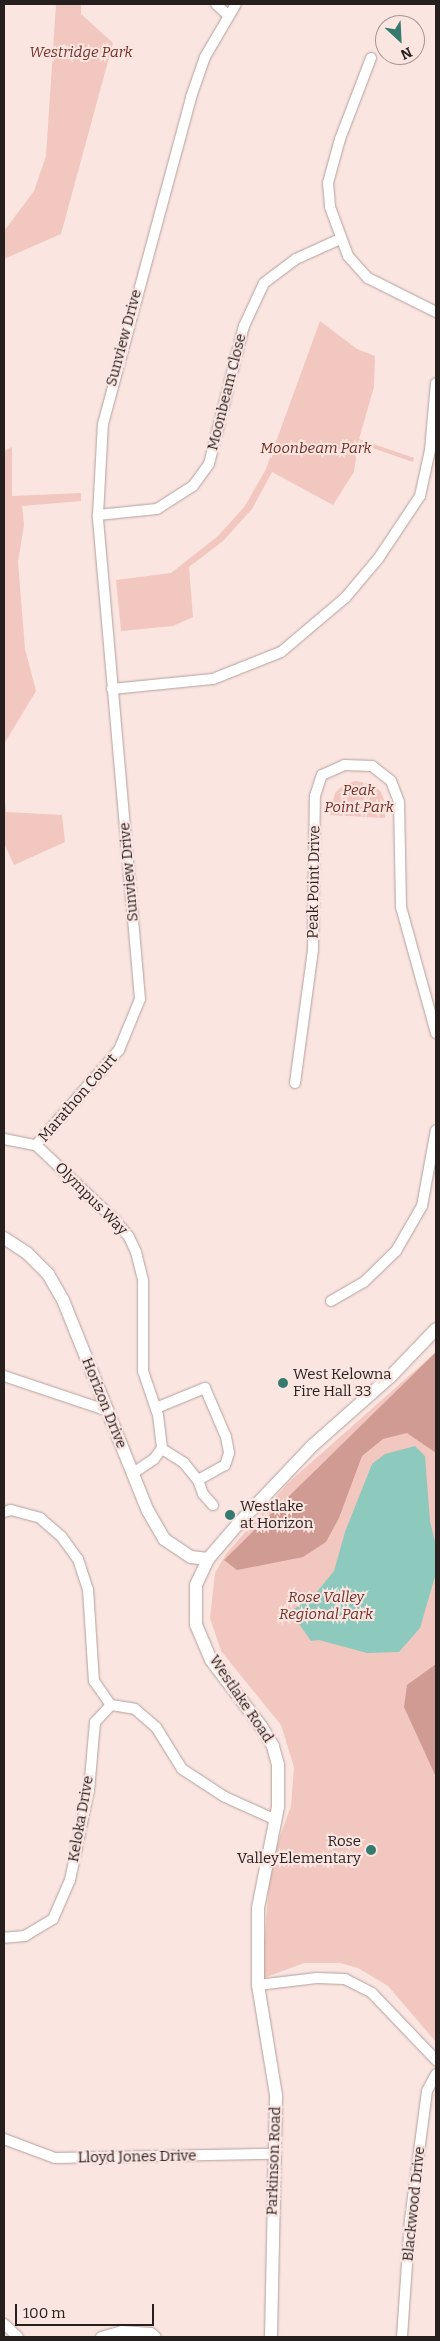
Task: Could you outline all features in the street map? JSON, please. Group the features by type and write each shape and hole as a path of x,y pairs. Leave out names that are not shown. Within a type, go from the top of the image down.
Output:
{"street":[{"path":"216,4 228,15"},
{"name":"Sunview Drive","path":"119,1050 140,999 98,515 103,424 111,386 191,97 204,57 236,4"},
{"path":"372,58 340,139 328,183 330,207 340,239 348,256 368,278 436,312"},
{"name":"Moonbeam Close","path":"98,515 157,509 193,486 209,464 244,326 264,283 296,258 340,239"},
{"path":"112,689 213,679 281,652 345,598 378,559 420,496 430,450 436,383"},
{"name":"Peak Point Drive","path":"296,1084 313,950 314,796 322,775 344,765 372,766 391,781 399,802 401,907 436,1033"},
{"name":"Marathon Court","path":"36,1146 119,1050"},
{"path":"330,1300 364,1282 396,1251 422,1206 434,1158 436,1130"},
{"path":"4,1139 36,1146"},
{"name":"Olympus Way","path":"36,1146 114,1219 129,1237 136,1252 143,1280 143,1371 156,1408 162,1449"},
{"name":"Horizon Drive","path":"4,1238 27,1253 48,1274 63,1300 133,1473 164,1539 192,1557 208,1559"},
{"name":"Westlake Road","path":"258,1985 258,1908 276,1820 278,1765 273,1746 212,1660 196,1624 196,1585 208,1559 312,1446 390,1377 436,1329"},
{"path":"4,1376 108,1411"},
{"path":"156,1408 205,1388 226,1437 229,1453 224,1465 198,1480"},
{"path":"133,1473 154,1459 162,1449 184,1463 198,1480 203,1494 213,1505"},
{"path":"4,1512 11,1510 40,1518 61,1536 78,1558 88,1589 94,1681 111,1705 135,1709 156,1727 182,1769 225,1798 276,1820"},
{"name":"Keloka Drive","path":"4,1938 25,1936 54,1919 70,1880 89,1790 94,1722 111,1705"},
{"path":"258,1985 317,1978 345,1979 372,1993 436,2060"},
{"name":"Parkinson Road","path":"258,1985 276,2095 273,2154 271,2337"},
{"name":"Blackwood Drive","path":"402,2337 410,2220 427,2091 436,2074"},
{"name":"Lloyd Jones Drive","path":"4,2139 55,2158 273,2154"},
{"path":"4,2324 18,2337"},
{"path":"100,2337 122,2331 151,2334 156,2337"}],"green space":[{"name":"Westridge Park","path":"56,4 81,4 81,14 113,43 61,234 4,259 4,231 34,191 46,156"},
{"name":"Moonbeam Park","path":"320,321 357,349 375,356 374,387 359,439 414,458 413,462 358,443 354,472 333,505 272,472 252,509 223,541 189,567 193,617 173,626 121,631 116,580 171,573 218,536 245,506 266,469"},
{"path":"12,447 12,496 81,493 81,501 22,506 24,525 18,562 25,649 36,691 4,744 4,451"},
{"name":"Peak Point Park","path":"355,781 373,784 381,792 385,802 385,818 330,815 335,793 343,785"},
{"path":"4,789 6,812 62,815 65,842 14,865 4,843"},
{"name":"Rose Valley Regional Park","path":"436,1352 436,2042 388,1986 358,1968 340,1963 304,1963 261,1979 271,1861 291,1806 294,1767 281,1725 221,1651 210,1618 215,1573 226,1554 288,1483"}],"shaded area":[{"path":"436,1352 436,1453 407,1433 383,1439 362,1456 339,1518 326,1542 303,1557 237,1570 224,1560"},
{"path":"436,1664 436,1777 404,1707 407,1685"}],"water":[{"path":"415,1446 425,1456 430,1521 436,1546 436,1573 420,1628 399,1652 367,1653 319,1640 311,1641 290,1611 311,1599 334,1571 345,1532 372,1464 385,1454"}],"place":[{"name":"West Kelowna Fire Hall 33","path":"283,1383"},
{"name":"Westlake at Horizon","path":"230,1515"},
{"name":"Rose ValleyElementary","path":"371,1850"}]}
